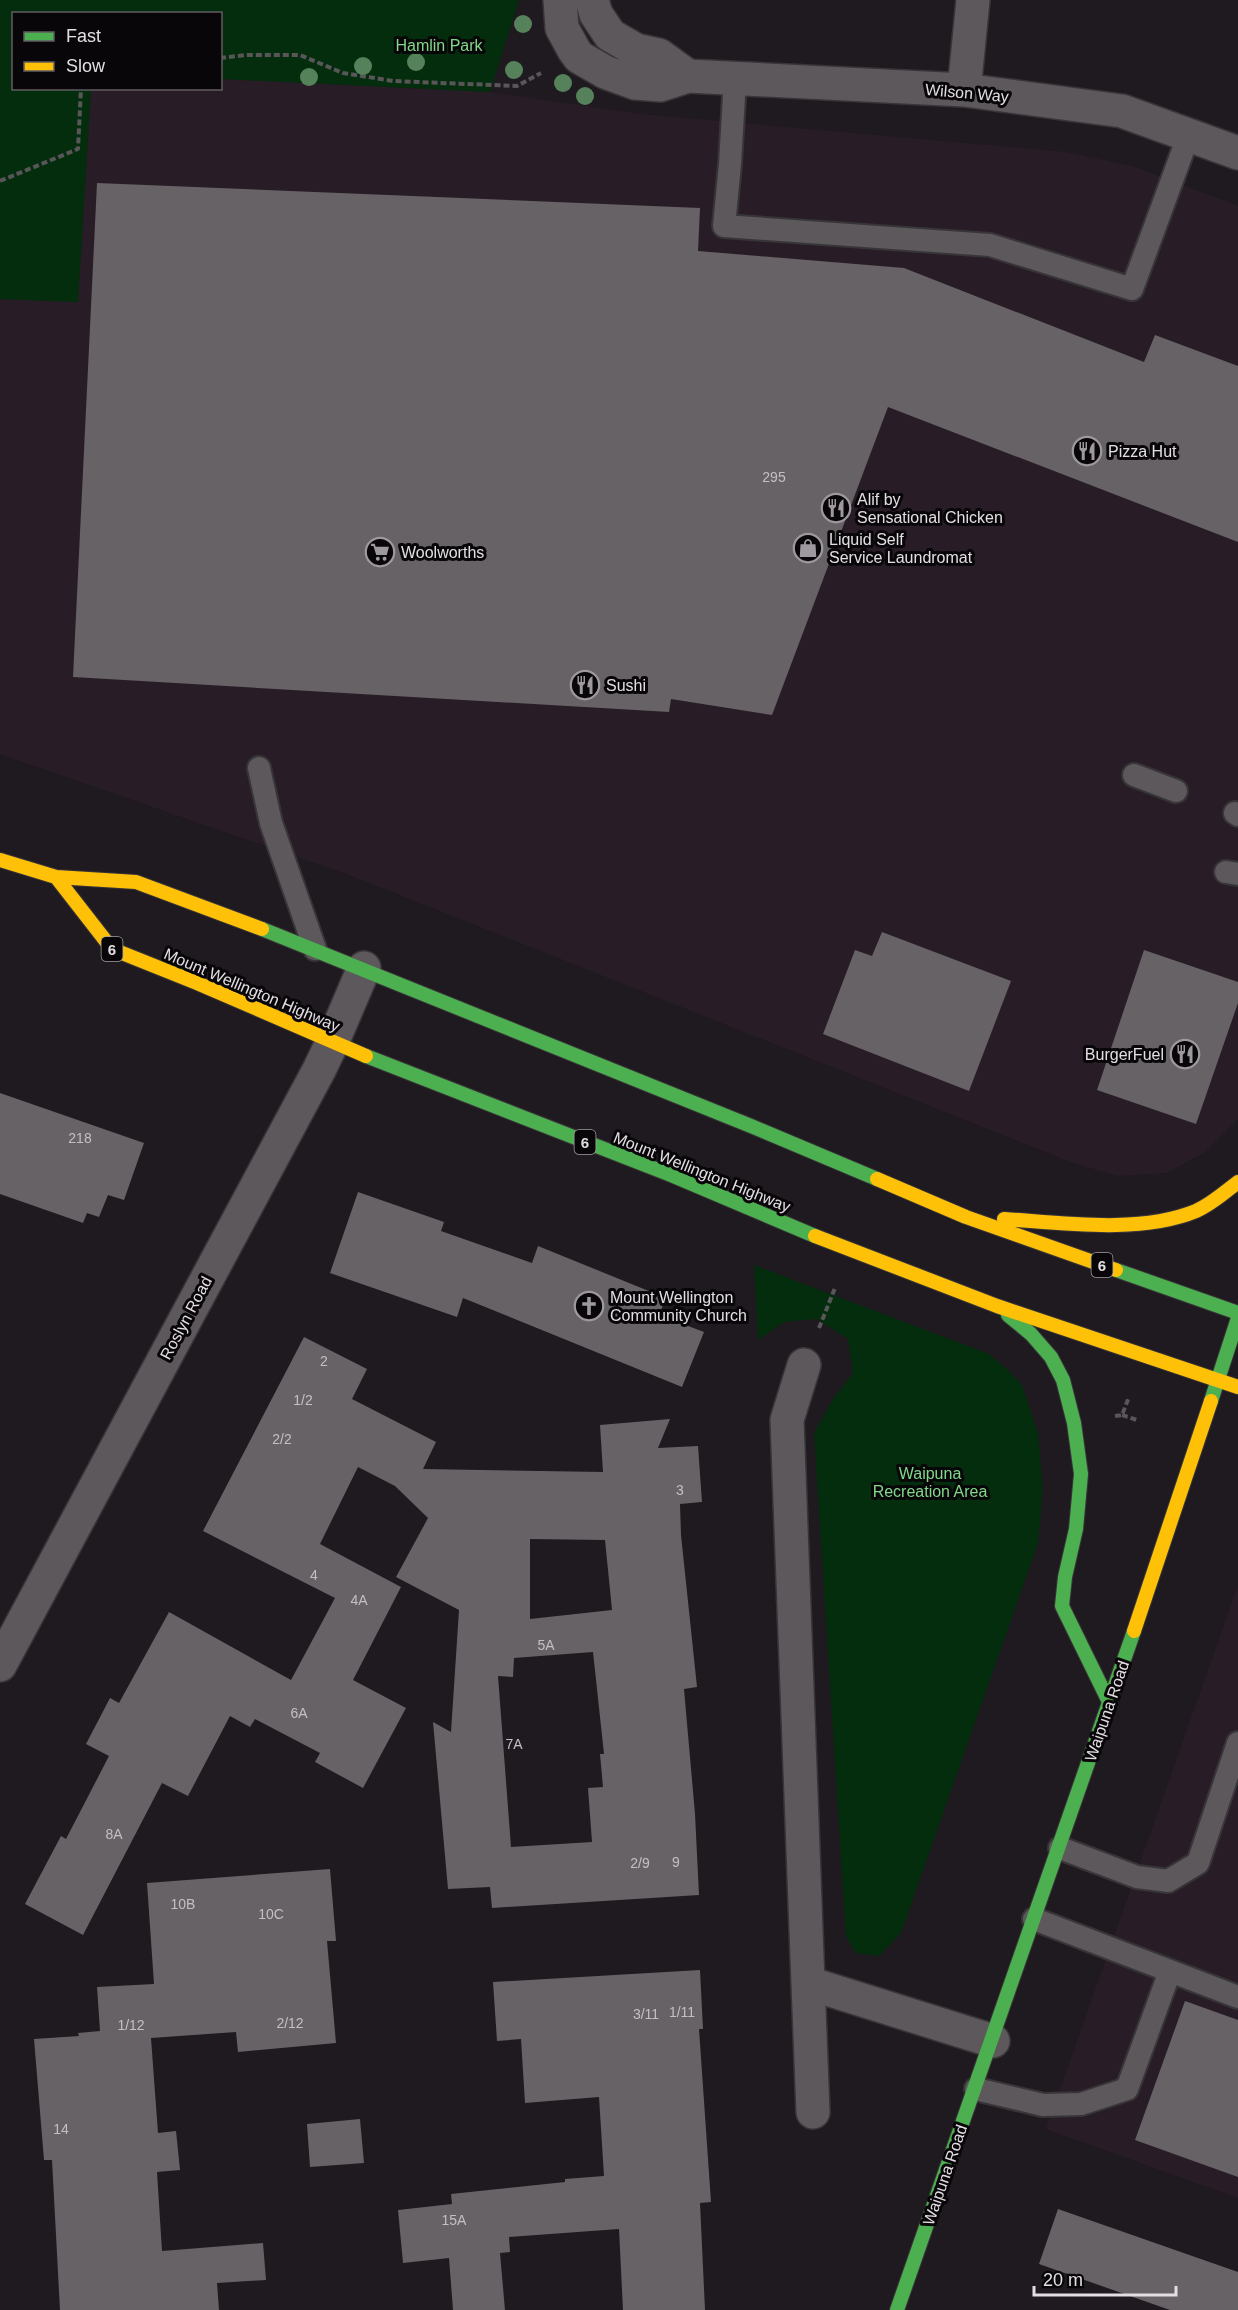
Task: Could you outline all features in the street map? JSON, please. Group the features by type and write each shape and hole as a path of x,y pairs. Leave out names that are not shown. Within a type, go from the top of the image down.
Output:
{"main road":[{"name":"6","path":"0,860 56,877 136,882 364,968 751,1126 966,1217 1238,1313"},
{"name":"Mount Wellington Highway","path":"56,877 112,949 241,1001 332,1043 671,1175 836,1245 998,1306 1238,1387"},
{"path":"966,1217 1072,1223 1148,1222 1171,1219 1196,1210 1238,1182"},
{"path":"998,1306 1031,1334 1051,1357 1066,1392 1074,1423 1081,1474 1076,1529 1065,1577 1062,1606 1110,1704"},
{"name":"Waipuna Road","path":"897,2310 1110,1704 1238,1318"}],"street":[{"name":"Wilson Way","path":"561,0 562,28 579,57 596,67 635,83 660,85 688,76 964,90 1122,111 1238,153"},
{"path":"592,0 596,14 610,35 636,50 659,55 688,76"},
{"path":"964,90 973,0"},
{"name":"Roslyn Road","path":"0,1665 332,1043 364,968"},
{"path":"804,1365 787,1420 813,2112"},
{"path":"808,1983 993,2041"}],"lane":[{"path":"735,79 724,226 990,245 1132,289 1189,134"},
{"path":"259,768 271,823 315,949"},
{"path":"1134,775 1176,791"},
{"path":"1060,1848 1137,1877 1168,1881 1198,1863 1238,1743"},
{"path":"1034,1919 1238,1997"},
{"path":"976,2089 1043,2105 1081,2104 1127,2089 1170,1971"}],"path":[{"path":"222,58 246,55 300,55 343,73 393,81 517,86 547,70"},
{"path":"0,181 78,149 81,90"},
{"path":"1122,1415 1129,1397"},
{"path":"1113,1417 1122,1415 1137,1420"}],"shaded area":[{"path":"222,79 490,92 640,114 1066,152 1135,167 1238,206 1238,1119 1204,1153 1166,1173 1117,1176 1071,1162 352,876 0,754 0,299 78,302 91,90 222,90"},
{"path":"1238,1585 1238,2198 1046,2129"}],"green space":[{"name":"Hamlin Park","path":"0,0 519,0 490,92 222,79 222,12 12,12 12,90 91,90 78,302 0,299"},
{"name":"Waipuna Recreation Area","path":"754,1265 989,1354 1022,1385 1038,1434 1043,1489 1038,1543 901,1933 879,1956 856,1953 846,1936 814,1433 833,1399 853,1373 848,1339 817,1319 784,1322 758,1340"}],"building":[{"name":"Woolworths","path":"97,183 700,208 698,251 904,268 1144,362 1155,335 1238,366 1238,542 888,407 772,715 671,699 669,712 73,677"},
{"path":"882,932 1011,981 969,1091 823,1034 855,950 872,956"},
{"path":"1144,950 1238,982 1238,1003 1196,1124 1097,1090"},
{"path":"0,1093 144,1143 124,1200 108,1195 99,1217 87,1213 83,1223 0,1194"},
{"path":"358,1192 444,1222 441,1231 532,1263 538,1246 666,1298 659,1315 704,1332 682,1387 463,1298 457,1317 330,1273"},
{"path":"304,1337 367,1369 352,1399 436,1442 423,1469 603,1472 600,1425 670,1419 658,1448 698,1446 702,1502 680,1504 681,1535 697,1687 684,1689 695,1814 699,1895 492,1908 490,1887 448,1889 433,1722 451,1732 459,1610 396,1577 428,1518 395,1486 358,1467 320,1544 401,1587 353,1680 406,1708 363,1788 315,1762 320,1753 255,1719 250,1727 230,1716 188,1796 162,1783 83,1935 25,1904 61,1836 66,1839 109,1756 86,1744 110,1698 119,1703 169,1612 291,1680 335,1598 203,1531","holes":["530,1539 605,1540 612,1610 530,1619","593,1652 604,1754 600,1754 603,1787 588,1788 592,1842 511,1847 498,1676 513,1677 514,1658"]},
{"path":"330,1869 336,1941 327,1941 336,2043 238,2052 236,2032 151,2038 158,2133 176,2131 180,2170 157,2172 162,2251 263,2243 266,2280 217,2283 219,2310 60,2310 52,2160 44,2160 34,2039 79,2036 78,2033 100,2031 97,1987 154,1984 147,1883"},
{"path":"700,1970 703,2029 699,2029 711,2202 700,2203 705,2310 623,2310 619,2229 509,2237 510,2252 500,2253 505,2310 453,2310 449,2258 403,2263 398,2210 452,2204 451,2194 604,2176 599,2097 525,2103 521,2039 497,2041 493,1982"},
{"path":"1185,2001 1238,2020 1238,2177 1135,2140"},
{"path":"360,2119 364,2163 310,2167 307,2124"},
{"path":"1058,2209 1238,2272 1238,2310 1170,2310 1039,2264"}],"traffic: fast":[{"path":"262,929 877,1179"},
{"path":"366,1056 671,1175 815,1236"},
{"path":"1116,1270 1238,1313"},
{"path":"1008,1315 1031,1334 1051,1357 1063,1380 1074,1423 1081,1474 1076,1529 1065,1577 1062,1606 1110,1704"},
{"path":"1211,1401 1238,1318"},
{"path":"897,2310 1134,1631"}],"traffic: slow":[{"path":"0,860 56,877 136,882 262,929"},
{"path":"56,877 112,949 366,1056"},
{"path":"877,1179 966,1217 1116,1270"},
{"path":"1004,1219 1101,1225 1151,1223 1196,1211 1238,1182"},
{"path":"815,1236 997,1306 1238,1387"},
{"path":"1134,1631 1211,1401"}],"place":[{"name":"Pizza Hut","path":"1087,451"},
{"name":"Alif by Sensational Chicken","path":"836,508"},
{"name":"Liquid Self Service Laundromat","path":"808,548"},
{"name":"Woolworths","path":"380,552"},
{"name":"Sushi","path":"585,685"},
{"name":"BurgerFuel","path":"1185,1054"},
{"name":"Mount Wellington Community Church","path":"589,1306"}]}
